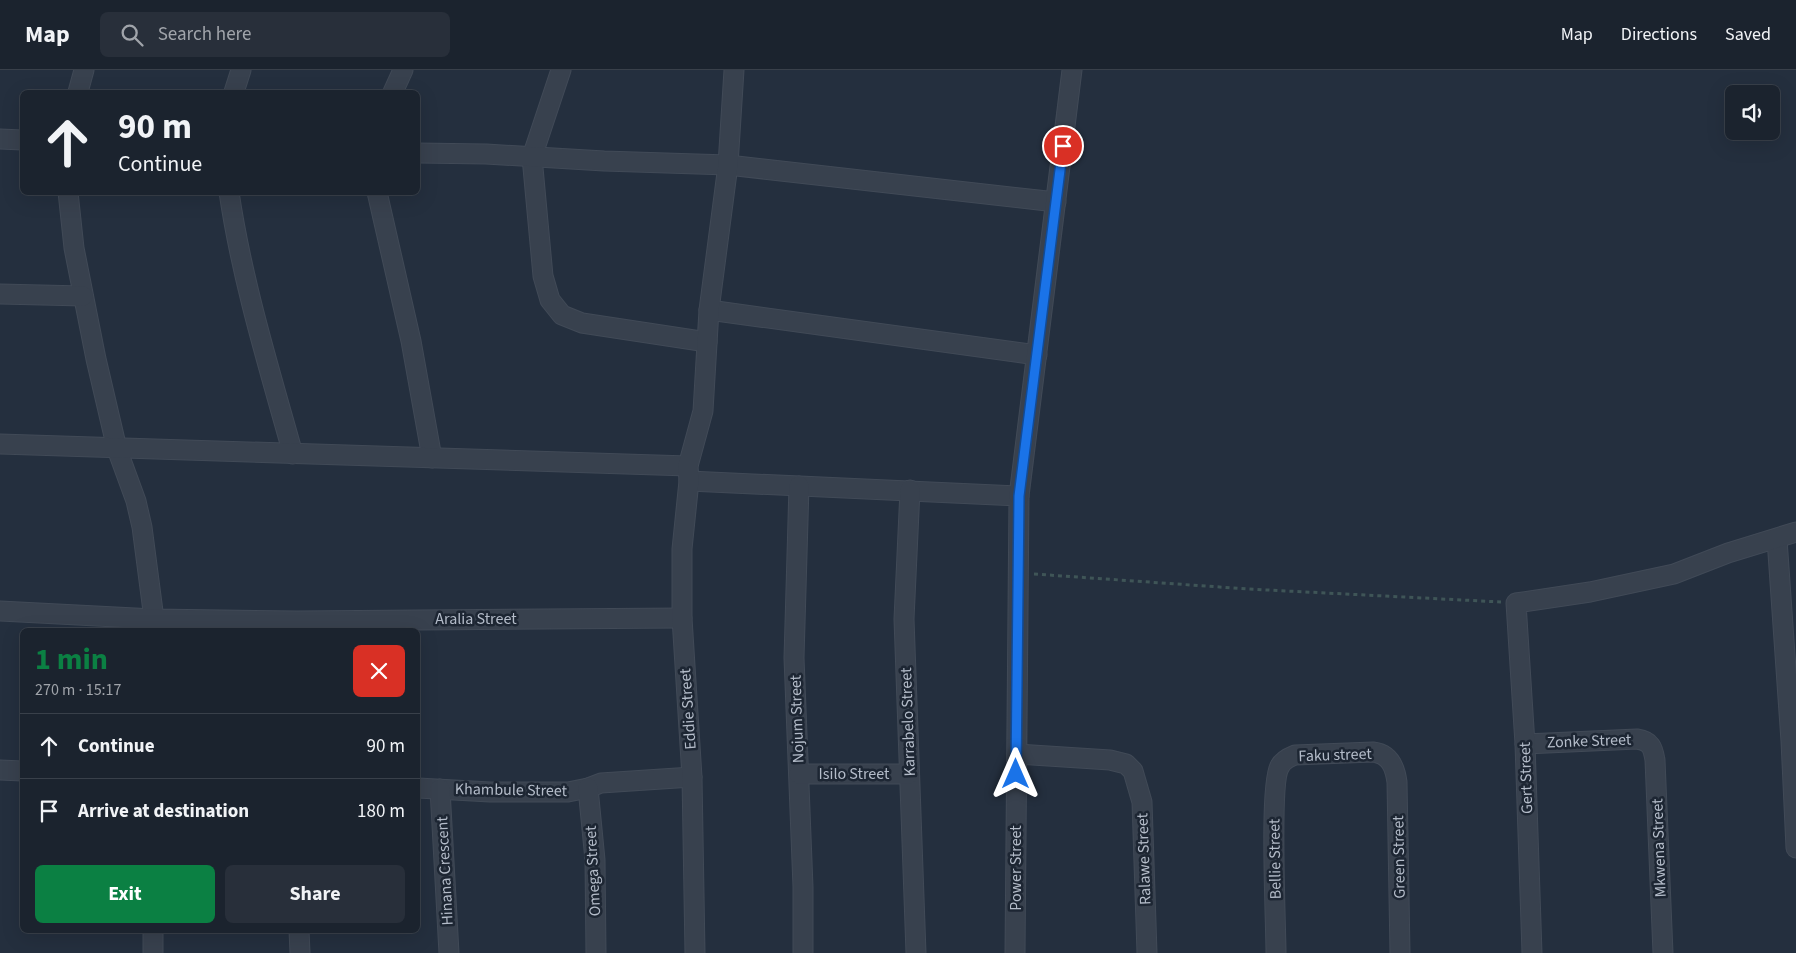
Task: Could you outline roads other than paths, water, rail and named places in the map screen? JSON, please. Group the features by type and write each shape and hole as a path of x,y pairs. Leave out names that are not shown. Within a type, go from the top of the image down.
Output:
{"street":[{"path":"79,90 84,70"},
{"path":"235,90 241,70"},
{"path":"394,90 403,70"},
{"path":"561,70 532,157 543,276 550,300 562,315 582,323 707,342"},
{"name":"Eddie Street","path":"695,953 692,776 682,618 682,549 688,474 703,411 709,310 728,165 734,70"},
{"name":"Power Street","path":"1015,953 1019,496 1072,70"},
{"path":"0,139 20,140"},
{"path":"420,153 728,165 1056,202"},
{"path":"68,195 74,248 83,296 117,449 136,501 142,527 154,625"},
{"path":"230,195 243,268 263,349 293,454"},
{"path":"378,195 410,341 432,458"},
{"path":"0,294 83,296"},
{"path":"709,310 1037,355"},
{"path":"0,444 432,458 688,474 799,486 1019,496"},
{"name":"Nojum Street","path":"799,486 794,658 803,953"},
{"name":"Karrabelo Street","path":"910,490 904,619 916,953"},
{"path":"1796,532 1777,539 1793,741 1796,848"},
{"name":"Gert Street","path":"1532,953 1525,744 1516,603 1590,592 1674,574 1728,553 1777,539"},
{"name":"Aralia Street","path":"0,611 154,625 297,621 682,618"},
{"name":"Zonke Street","path":"1525,744 1637,739 1645,740 1651,744"},
{"name":"Mkwena Street","path":"1651,744 1655,760 1663,953"},
{"name":"Faku street","path":"1279,766 1286,759 1295,755 1311,754 1373,752 1381,753 1391,762"},
{"name":"Ralawe Street","path":"1017,754 1110,760 1126,764 1130,767 1136,779 1142,802 1147,953"},
{"name":"Green Street","path":"1391,762 1398,788 1400,953"},
{"name":"Bellie Street","path":"1276,953 1274,815 1276,776 1279,766"},
{"path":"0,770 20,771"},
{"name":"Isilo Street","path":"799,774 909,774"},
{"name":"Khambule Street","path":"420,788 490,792 560,792 588,788 601,783 692,776"},
{"name":"Omega Street","path":"588,788 595,860 596,953"},
{"name":"Hinana Crescent","path":"440,789 450,953"},
{"path":"153,933 153,953"},
{"path":"299,933 300,953"}]}
